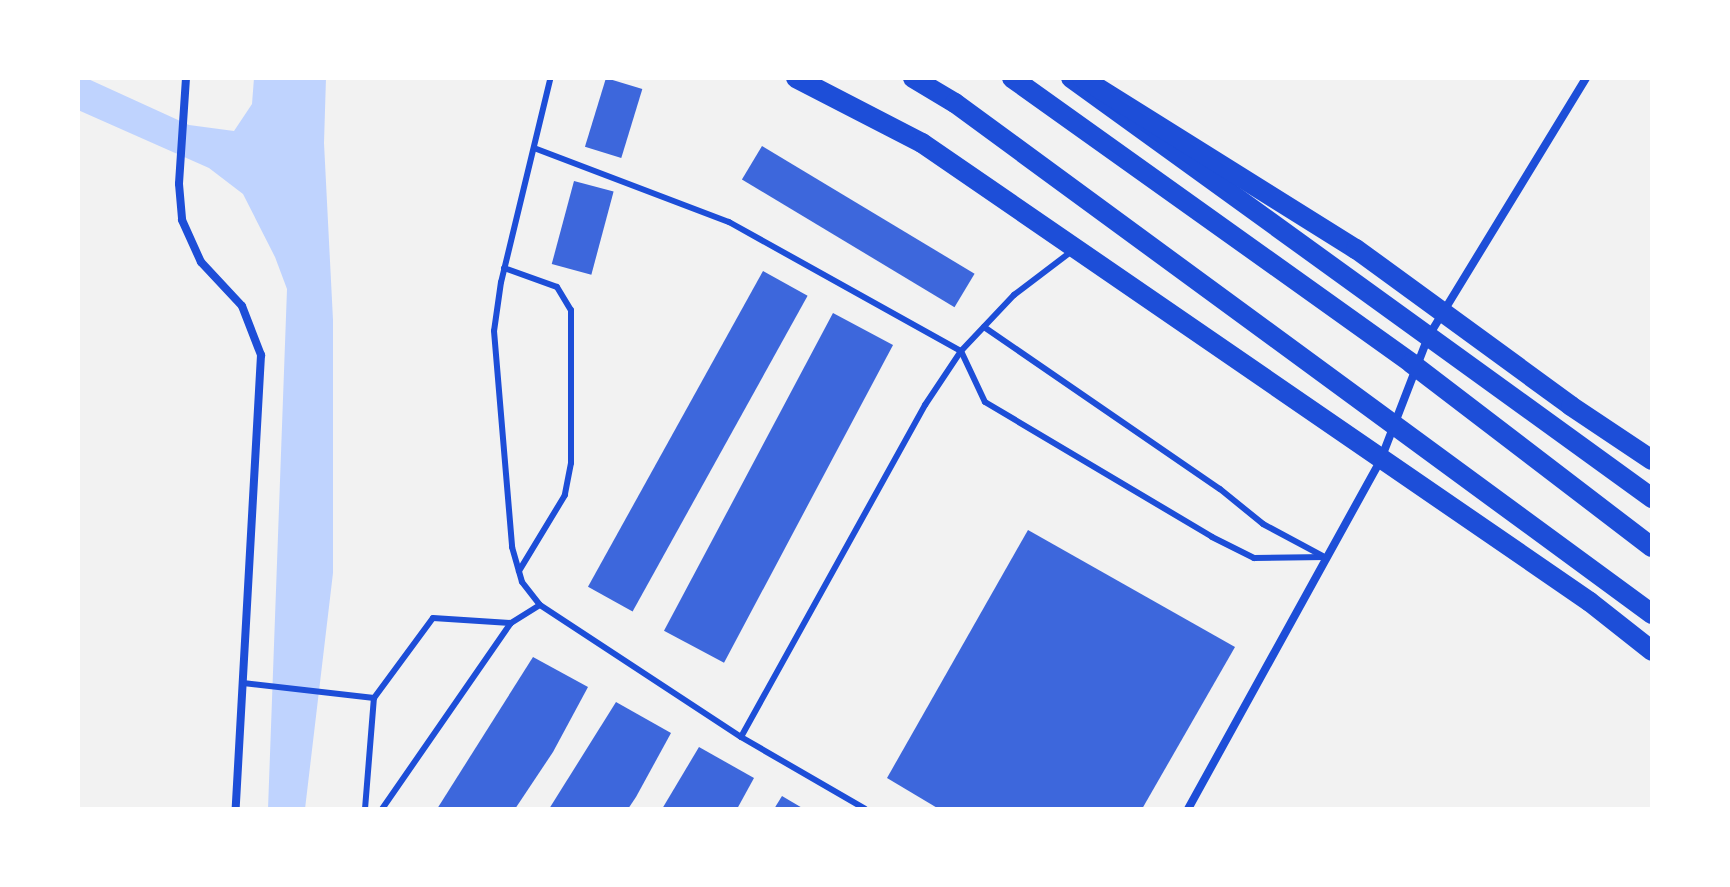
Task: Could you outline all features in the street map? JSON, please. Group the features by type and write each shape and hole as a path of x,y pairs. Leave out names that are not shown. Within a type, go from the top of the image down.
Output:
{"main road":[{"path":"796,78 922,143 1590,602 1652,651"},
{"path":"897,78 955,103"},
{"path":"913,78 955,103 1652,614"},
{"path":"1012,78 1411,363 1652,547"},
{"path":"1071,78 1652,498"},
{"path":"1082,78 1356,249 1571,406 1652,460"}],"street":[{"path":"1188,809 1381,459 1428,337 1586,78"},
{"path":"185,82 179,184 182,220 201,262 242,306 261,355 236,809"}],"lane":[{"path":"550,80 504,268 494,331 512,547 522,582 540,605 741,737 865,809"},
{"path":"534,148 729,222 961,351 985,402 1212,537 1254,558 1326,557"},
{"path":"741,737 925,405 961,351 1014,295 1075,248"},
{"path":"504,268 557,287 571,310 571,463 565,495 519,571"},
{"path":"984,327 1220,489 1263,524 1326,557"},
{"path":"382,809 511,623 540,605"},
{"path":"365,809 374,698 433,618 511,623"},
{"path":"243,683 374,698"}],"water":[{"path":"78,78 86,78 189,125 234,131 252,104 254,78 326,78 324,143 333,320 333,573 305,809 268,809 287,289 275,257 243,194 209,168 78,110"}],"building":[{"path":"606,78 642,89 621,158 585,147"},
{"path":"762,146 975,274 954,307 742,179"},
{"path":"574,181 614,192 591,275 552,264"},
{"path":"763,271 808,296 633,611 588,587"},
{"path":"833,313 893,345 724,663 664,631"},
{"path":"1028,530 1235,647 1142,809 939,809 887,778"},
{"path":"533,657 588,687 553,752 515,809 437,809"},
{"path":"616,702 671,733 636,797 628,809 549,809"},
{"path":"699,747 754,778 737,809 662,809"},
{"path":"782,796 804,809 774,809"}]}
